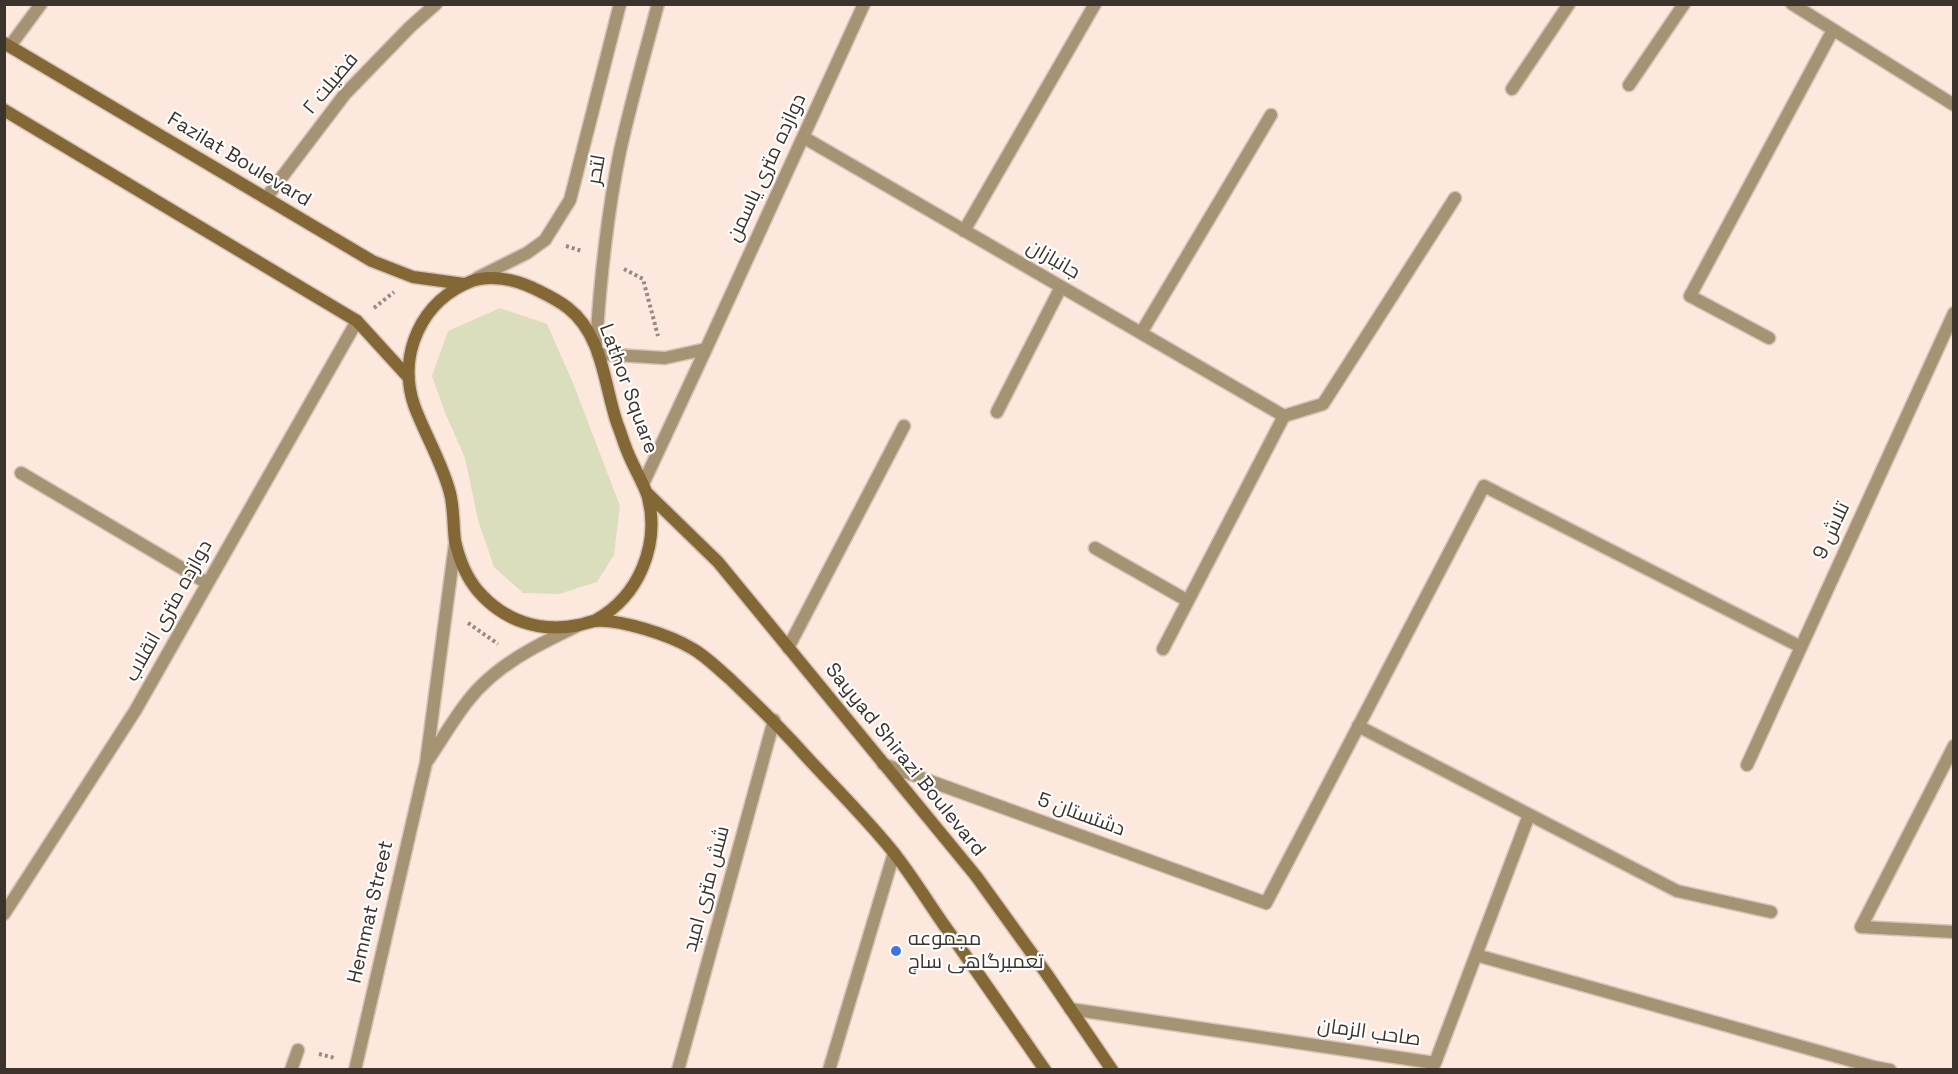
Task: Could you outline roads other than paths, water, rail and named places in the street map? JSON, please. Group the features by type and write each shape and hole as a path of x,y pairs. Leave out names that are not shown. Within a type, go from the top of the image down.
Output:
{"main road":[{"name":"Fazilat Boulevard","path":"7,45 372,261 413,277 464,284"},
{"path":"4,110 357,321 408,378"},
{"name":"Lathor Square","path":"477,278 502,279 523,284 546,294 576,315 583,323 597,350 628,455 645,488 651,524 647,560 642,572 627,595 606,615 596,620 560,627 523,623 499,611 478,591 468,577 456,543 450,491 412,401 408,378 413,341 420,324 437,302 477,278"},
{"name":"Sayyad Shirazi Boulevard","path":"645,488 718,562 976,876 1112,1070"},
{"path":"596,620 636,626 674,639 696,650 774,720 894,853 1045,1070"}],"street":[{"path":"7,45 41,4"},
{"name":"فضیلت ۲","path":"266,198 345,94 410,27 436,4"},
{"name":"لتحر","path":"477,278 527,253 545,240 570,200 620,4"},
{"name":"لتحر","path":"597,350 599,296 610,208 621,150 658,4"},
{"name":"دوازده متری یاسمن","path":"645,488 706,348 864,4"},
{"path":"964,231 1095,4"},
{"path":"1512,89 1569,4"},
{"path":"1629,85 1684,4"},
{"path":"1792,4 1953,105"},
{"path":"1769,338 1690,296 1833,30"},
{"path":"1141,333 1271,115"},
{"name":"جانبازان","path":"803,137 1284,416"},
{"path":"1163,649 1284,416 1323,404 1455,198"},
{"path":"997,412 1061,287"},
{"name":"تلاش 9","path":"1747,765 1953,313"},
{"name":"دوازده متری انقلاب","path":"4,914 135,711 357,321"},
{"path":"597,350 665,358 706,348"},
{"path":"788,648 904,426"},
{"path":"21,473 207,583"},
{"path":"1770,912 1677,891 1358,726 1484,486 1801,647"},
{"path":"426,764 456,543"},
{"path":"1095,548 1188,601"},
{"path":"426,764 467,701 488,679 543,642 579,625"},
{"name":"شش متری امید","path":"678,1070 774,720"},
{"name":"دشتستان 5","path":"883,764 1266,903 1358,726"},
{"path":"1953,746 1861,927 1953,932"},
{"name":"Hemmat Street","path":"356,1066 426,764"},
{"name":"صاحب الزمان","path":"1070,1009 1434,1066 1529,815"},
{"path":"829,1070 894,853"},
{"path":"1476,955 1873,1068 1890,1070"},
{"path":"291,1070 298,1050"}],"place":[{"name":"مجموعه تعمیرگاهی ساچ","path":"896,951"}]}
